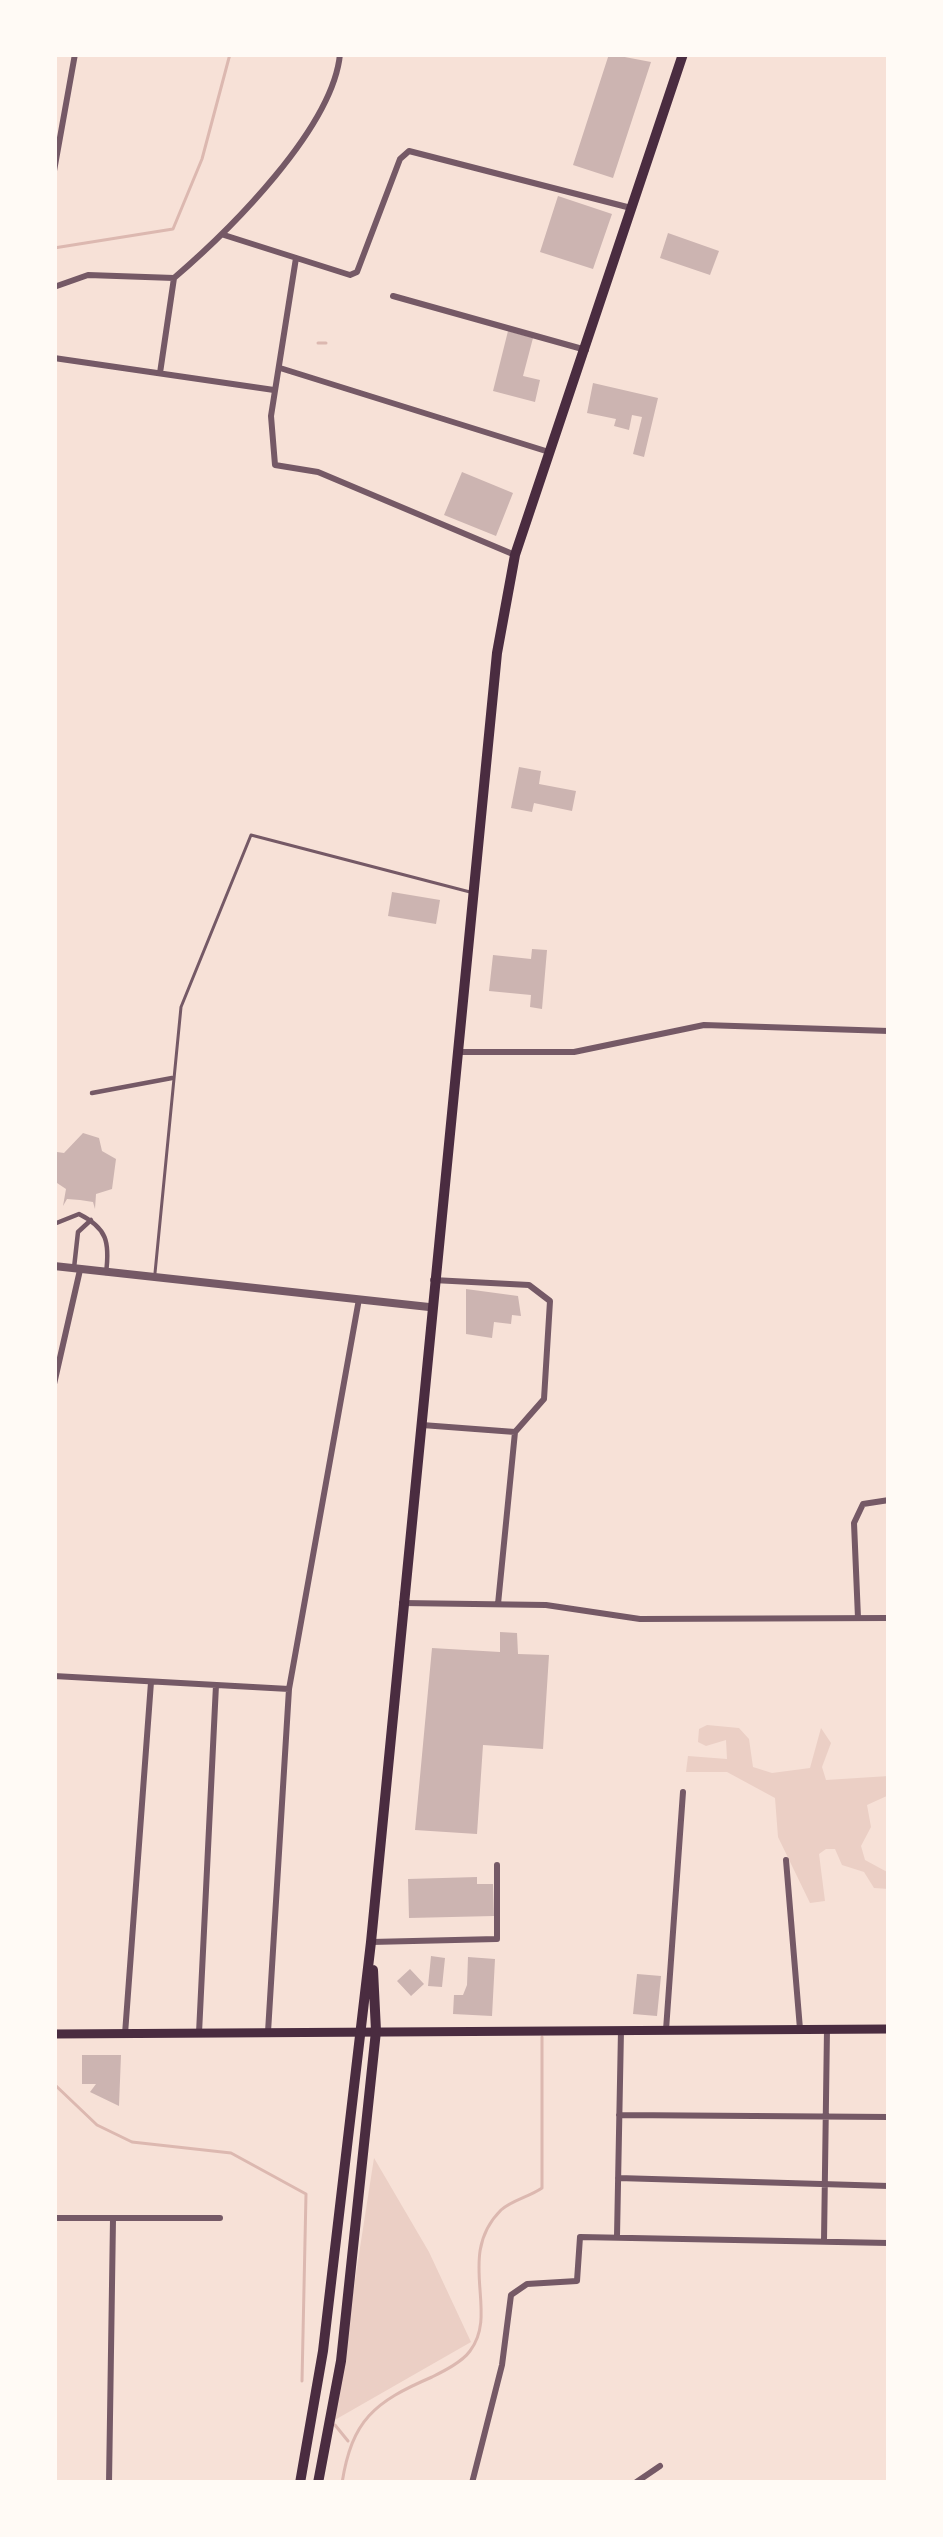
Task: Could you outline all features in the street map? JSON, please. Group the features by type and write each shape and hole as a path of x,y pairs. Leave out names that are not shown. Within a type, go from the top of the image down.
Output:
{"main road":[{"path":"300,2483 323,2351 371,1942 429,1307 497,653 515,555 683,54"},
{"path":"318,2483 341,2361 376,2031 371,1942"},
{"path":"54,2034 889,2029"}],"street":[{"path":"54,171 75,54"},
{"path":"160,374 174,278 224,235 333,92 340,54"},
{"path":"54,115 65,115"},
{"path":"224,235 350,274 357,272 400,159 409,151 634,208"},
{"path":"296,258 274,390 275,465 318,472 515,555"},
{"path":"54,287 88,275 174,278"},
{"path":"393,296 586,351"},
{"path":"54,358 274,390"},
{"path":"280,368 549,452"},
{"path":"455,1052 574,1052 704,1025 889,1031"},
{"path":"92,1094 172,1078"},
{"path":"54,1224 66,1216 91,1220 107,1236 106,1273"},
{"path":"54,1384 77,1269 78,1232 66,1216"},
{"path":"78,1232 91,1220"},
{"path":"54,1265 154,1280 429,1307"},
{"path":"432,1280 529,1285 550,1301 544,1399 515,1432 498,1604"},
{"path":"268,2032 289,1689 359,1299"},
{"path":"420,1425 515,1432"},
{"path":"858,1618 854,1523 863,1504 889,1500"},
{"path":"403,1604 569,1606 640,1618 889,1618"},
{"path":"54,1676 289,1689"},
{"path":"125,2034 151,1682"},
{"path":"199,2032 216,1685"},
{"path":"666,2030 683,1792"},
{"path":"787,1860 800,2029"},
{"path":"371,1942 497,1939 497,1865"},
{"path":"824,2240 826,2029"},
{"path":"617,2236 621,2030"},
{"path":"619,2115 889,2117"},
{"path":"618,2178 889,2186"},
{"path":"54,2218 220,2218"},
{"path":"110,2483 113,2219"},
{"path":"472,2483 502,2366 512,2295 527,2284 573,2284 579,2276 580,2237 889,2243"},
{"path":"635,2483 660,2466"}],"lane":[{"path":"154,1280 181,1007 251,836 472,893"}],"shaded area":[{"path":"707,1725 739,1728 749,1739 753,1767 772,1773 810,1768 821,1728 831,1743 822,1767 826,1780 889,1776 889,1795 867,1805 871,1827 861,1846 865,1860 889,1873 889,1889 874,1888 864,1872 842,1865 835,1849 826,1849 819,1854 825,1901 810,1903 778,1837 775,1798 727,1772 686,1772 688,1756 727,1759 726,1740 706,1746 698,1742 699,1729"},
{"path":"374,2158 429,2252 471,2342 333,2421"}],"building":[{"path":"609,54 651,62 613,178 573,165"},
{"path":"558,196 612,214 593,269 540,252"},
{"path":"668,233 719,251 710,275 660,258"},
{"path":"508,331 533,338 523,376 540,380 535,402 493,391"},
{"path":"593,383 658,398 644,457 633,454 642,417 632,415 629,430 614,426 616,419 587,413"},
{"path":"462,472 513,493 496,536 444,515"},
{"path":"519,767 541,771 539,784 576,791 572,811 534,803 532,812 511,808"},
{"path":"392,892 440,900 436,924 388,916"},
{"path":"532,949 547,950 542,1009 530,1007 531,995 489,991 493,955 531,959"},
{"path":"83,1133 99,1138 102,1151 116,1159 112,1189 96,1194 95,1209 93,1202 80,1200 67,1199 63,1206 66,1189 54,1181 57,1152 64,1153"},
{"path":"466,1289 518,1296 521,1316 512,1315 511,1324 494,1322 492,1338 466,1334"},
{"path":"500,1632 517,1633 518,1654 549,1655 543,1749 483,1745 477,1834 415,1830 432,1648 500,1652"},
{"path":"477,1877 477,1884 493,1884 494,1916 409,1918 408,1879"},
{"path":"431,1956 445,1958 442,1987 428,1986"},
{"path":"468,1957 495,1959 492,2016 453,2014 454,1995 463,1995 467,1985"},
{"path":"410,1969 424,1984 411,1996 397,1981"},
{"path":"637,1974 661,1976 657,2016 633,2014"},
{"path":"82,2055 121,2055 119,2106 90,2092 96,2084 82,2084"}],"waterway":[{"path":"54,248 173,229 202,159 230,54"},
{"path":"318,343 326,343"},
{"path":"342,2483 352,2443 369,2416 395,2395 458,2362 478,2336 479,2265 488,2228 505,2207 542,2188 542,2037"},
{"path":"54,2084 97,2125 132,2142 231,2153 306,2194 302,2381"},
{"path":"335,2425 348,2441"}]}
